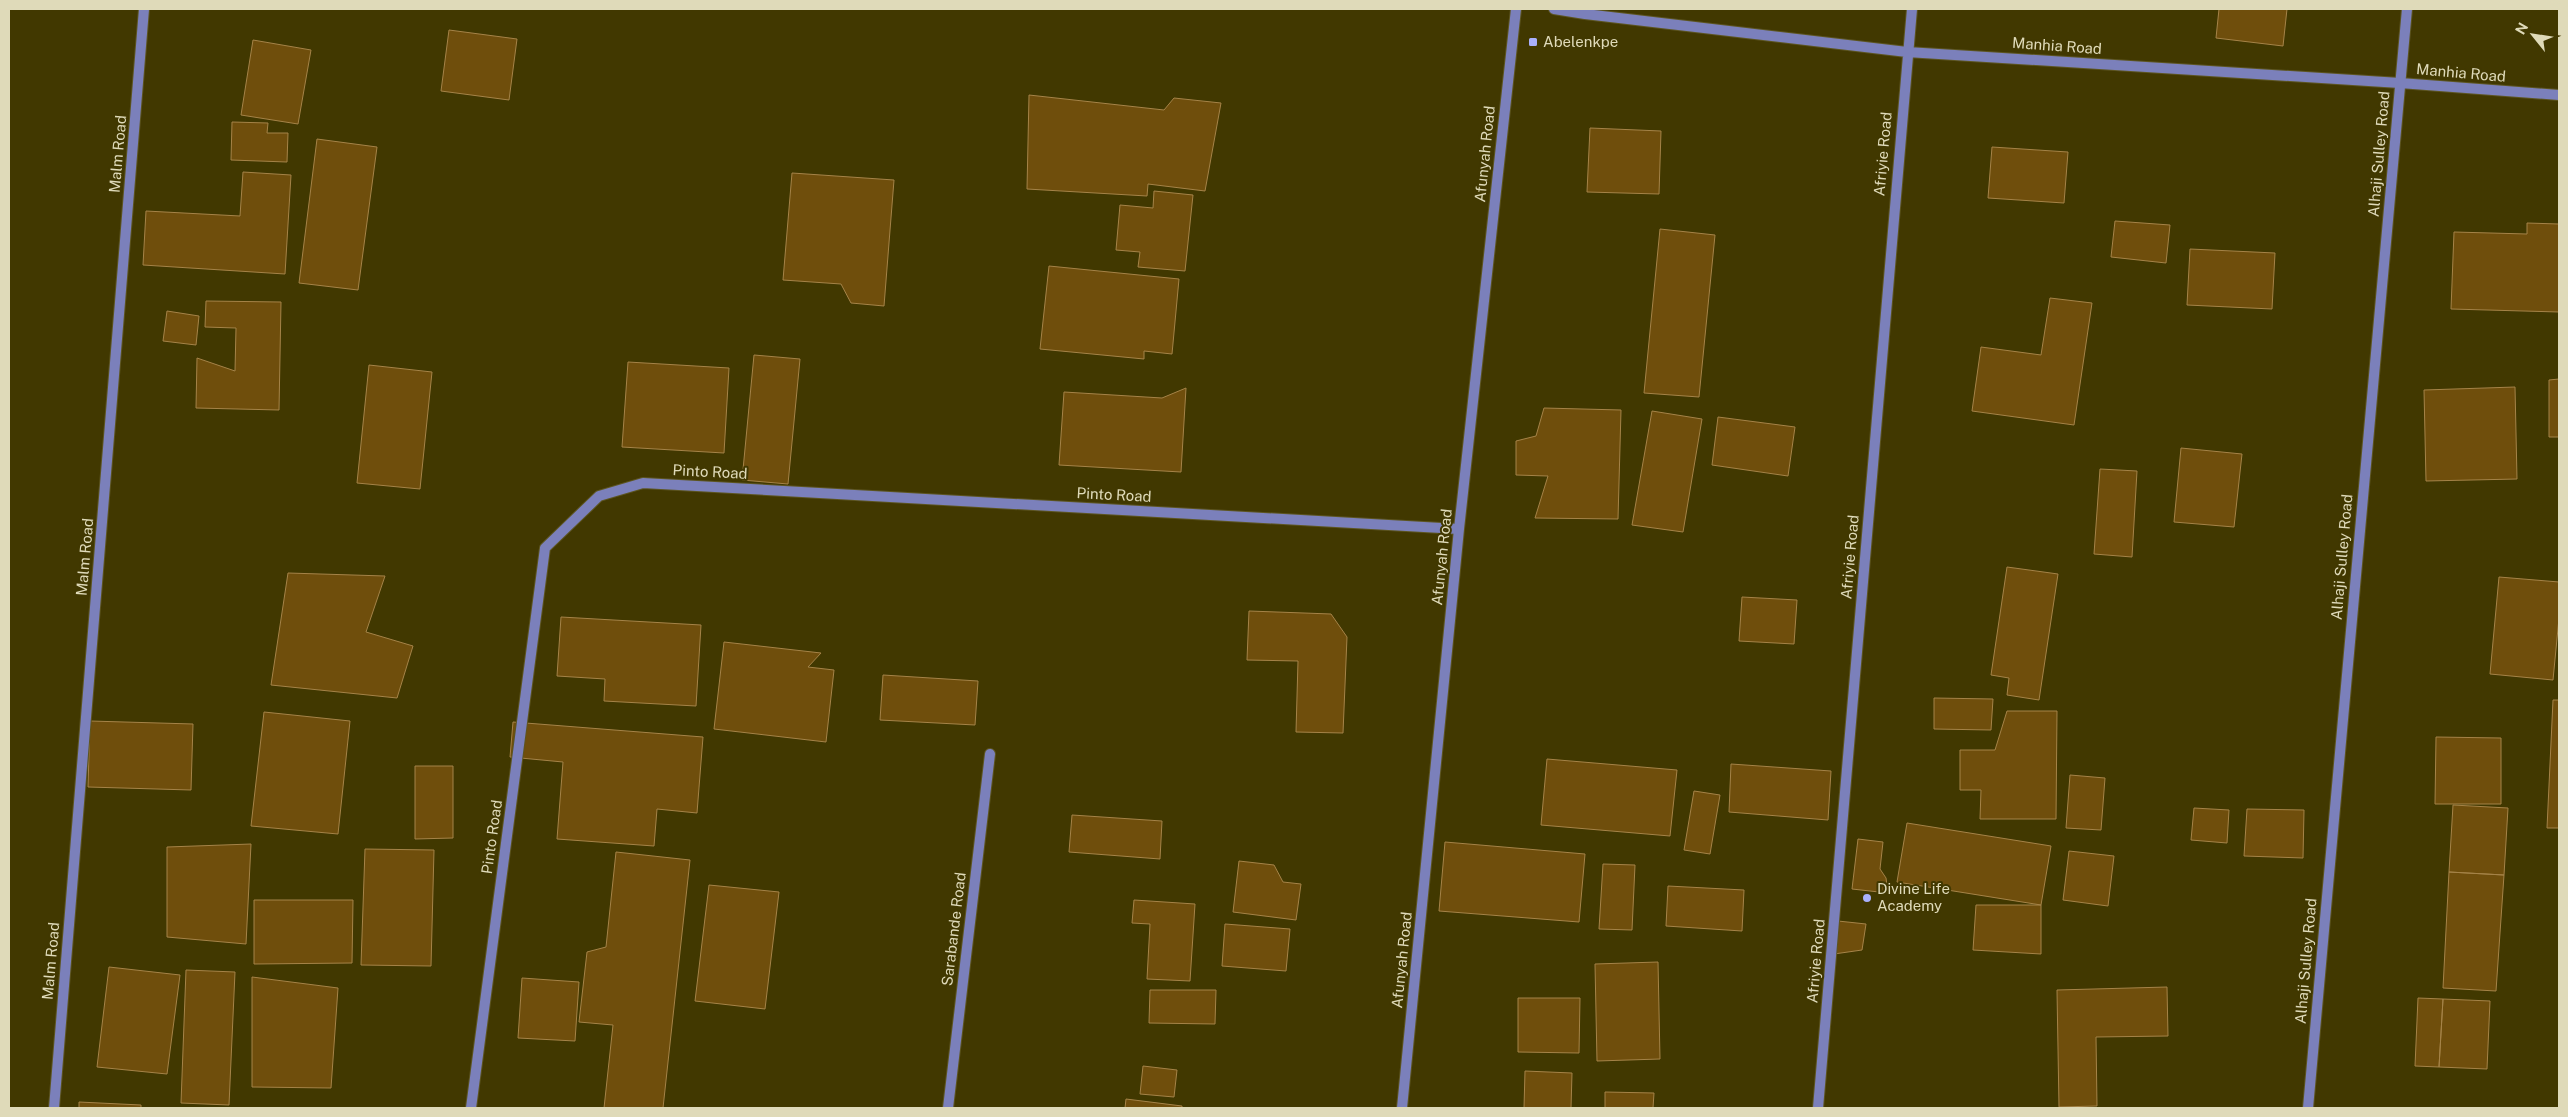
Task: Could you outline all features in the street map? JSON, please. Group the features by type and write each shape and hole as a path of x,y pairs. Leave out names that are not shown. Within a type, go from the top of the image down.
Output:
{"street":[{"name":"Malm Road","path":"54,1108 144,9"},
{"name":"Afunyah Road","path":"1402,1108 1459,529 1516,9"},
{"name":"Manhia Road","path":"1554,9 1907,52 2400,83 2559,96"},
{"name":"Afriyie Road","path":"1818,1108 1912,9"},
{"name":"Alhaji Sulley Road","path":"2308,1108 2407,9"},
{"name":"Pinto Road","path":"471,1108 545,548 599,496 643,483 1459,529"},
{"name":"Sarabande Road","path":"948,1108 990,754"}],"building":[{"path":"2219,9 2287,9 2283,46 2216,38"},
{"path":"449,30 517,39 509,100 441,91"},
{"path":"253,40 311,50 298,124 241,115"},
{"path":"1029,95 1164,110 1174,98 1221,103 1205,191 1148,184 1147,196 1027,189"},
{"path":"232,122 268,123 267,133 288,133 287,162 231,160"},
{"path":"1590,128 1661,131 1659,194 1587,192"},
{"path":"317,139 377,147 358,290 299,283"},
{"path":"1992,147 2068,152 2064,203 1988,198"},
{"path":"243,172 291,175 285,274 143,265 146,211 240,216"},
{"path":"792,173 894,180 884,306 851,303 841,284 783,280"},
{"path":"1154,191 1193,195 1185,271 1138,267 1140,252 1116,250 1120,205 1153,208"},
{"path":"2115,221 2170,225 2166,263 2111,257"},
{"path":"2527,223 2559,224 2559,312 2451,309 2454,232 2527,234"},
{"path":"1660,229 1715,235 1699,397 1644,393"},
{"path":"2190,249 2275,253 2272,309 2187,305"},
{"path":"1049,266 1179,279 1172,354 1144,351 1144,359 1040,349"},
{"path":"2050,298 2092,303 2074,425 1972,411 1981,347 2041,355"},
{"path":"206,301 281,302 279,410 196,408 197,358 235,371 236,328 205,327"},
{"path":"167,311 199,316 196,345 163,341"},
{"path":"754,355 800,359 788,484 742,480"},
{"path":"628,362 729,368 724,453 622,447"},
{"path":"369,365 432,372 420,489 357,483"},
{"path":"2559,379 2559,437 2549,437 2549,380"},
{"path":"2515,387 2517,479 2426,481 2424,390"},
{"path":"1186,388 1181,472 1059,465 1064,392 1162,398"},
{"path":"1544,408 1621,410 1618,519 1535,518 1548,476 1516,475 1516,441 1536,436"},
{"path":"1652,411 1702,419 1683,532 1632,525"},
{"path":"1718,417 1795,427 1788,476 1712,465"},
{"path":"2181,448 2242,454 2234,527 2174,522"},
{"path":"2100,469 2137,471 2132,557 2094,554"},
{"path":"2007,567 2058,574 2039,700 2007,695 2009,678 1991,675"},
{"path":"288,573 385,576 366,632 413,646 397,698 271,685"},
{"path":"2499,577 2559,582 2559,618 2553,680 2490,674"},
{"path":"1742,597 1797,600 1794,644 1739,641"},
{"path":"1249,611 1331,614 1347,637 1343,733 1296,732 1298,661 1247,660"},
{"path":"561,617 701,625 696,706 604,701 605,679 557,676"},
{"path":"724,642 821,653 808,667 834,670 826,742 714,729"},
{"path":"883,675 978,681 975,725 880,720"},
{"path":"1934,698 1993,699 1991,730 1934,729"},
{"path":"2553,700 2559,700 2559,828 2547,828"},
{"path":"2007,711 2057,711 2056,819 1980,819 1981,790 1960,790 1960,750 1995,750"},
{"path":"264,712 350,721 338,834 251,826"},
{"path":"90,721 193,724 191,790 88,787"},
{"path":"513,722 703,737 697,813 657,809 654,846 557,839 563,762 510,757"},
{"path":"2436,737 2501,738 2501,804 2435,804"},
{"path":"1547,759 1677,770 1670,836 1541,825"},
{"path":"1731,764 1831,771 1828,820 1729,812"},
{"path":"415,766 453,766 453,838 415,839"},
{"path":"2070,775 2105,778 2101,830 2066,828"},
{"path":"1694,791 1720,795 1710,854 1684,850"},
{"path":"2453,805 2508,808 2504,875 2449,872"},
{"path":"2194,808 2229,810 2227,843 2191,840"},
{"path":"2247,809 2304,810 2303,858 2244,856"},
{"path":"1072,815 1162,821 1160,859 1069,852"},
{"path":"1907,823 2051,846 2041,905 1897,882"},
{"path":"1858,839 1883,842 1880,869 1886,878 1888,893 1852,889"},
{"path":"1445,842 1585,854 1579,922 1439,911"},
{"path":"251,844 246,944 167,937 167,847"},
{"path":"365,849 434,850 431,966 361,965"},
{"path":"2069,851 2114,856 2108,906 2063,900"},
{"path":"616,852 690,860 663,1108 604,1108 613,1025 579,1022 587,952 606,947"},
{"path":"1239,861 1274,865 1283,882 1301,884 1296,920 1233,912"},
{"path":"1603,864 1635,865 1632,930 1599,929"},
{"path":"2449,872 2504,875 2496,991 2443,988"},
{"path":"709,885 779,892 765,1009 695,1001"},
{"path":"1668,886 1744,890 1742,931 1666,926"},
{"path":"254,900 353,900 352,963 254,964"},
{"path":"1134,900 1195,904 1190,981 1147,979 1150,924 1132,923"},
{"path":"1976,905 2041,905 2041,954 1973,950"},
{"path":"1838,921 1866,924 1862,950 1834,954"},
{"path":"1225,924 1290,929 1286,971 1222,966"},
{"path":"1658,962 1660,1059 1597,1061 1595,964"},
{"path":"109,967 180,975 167,1074 97,1067"},
{"path":"186,970 235,972 229,1105 181,1103"},
{"path":"252,977 338,988 331,1088 252,1087"},
{"path":"522,978 579,982 575,1041 518,1038"},
{"path":"2167,987 2168,1036 2096,1037 2097,1106 2059,1107 2057,990"},
{"path":"1150,990 1216,990 1215,1024 1149,1023"},
{"path":"1518,998 1580,998 1579,1053 1518,1052"},
{"path":"2418,998 2443,999 2439,1067 2415,1066"},
{"path":"2443,999 2490,1001 2487,1069 2439,1067"},
{"path":"1143,1066 1177,1070 1174,1097 1140,1094"},
{"path":"1525,1071 1572,1073 1571,1108 1524,1108"},
{"path":"1605,1092 1654,1093 1653,1108 1605,1108"},
{"path":"1126,1099 1182,1106 1182,1108 1125,1108"},
{"path":"79,1102 141,1105 141,1108 79,1108"}],"place":[{"name":"Abelenkpe","path":"1533,42"},
{"name":"Divine Life Academy","path":"1867,898"}]}
